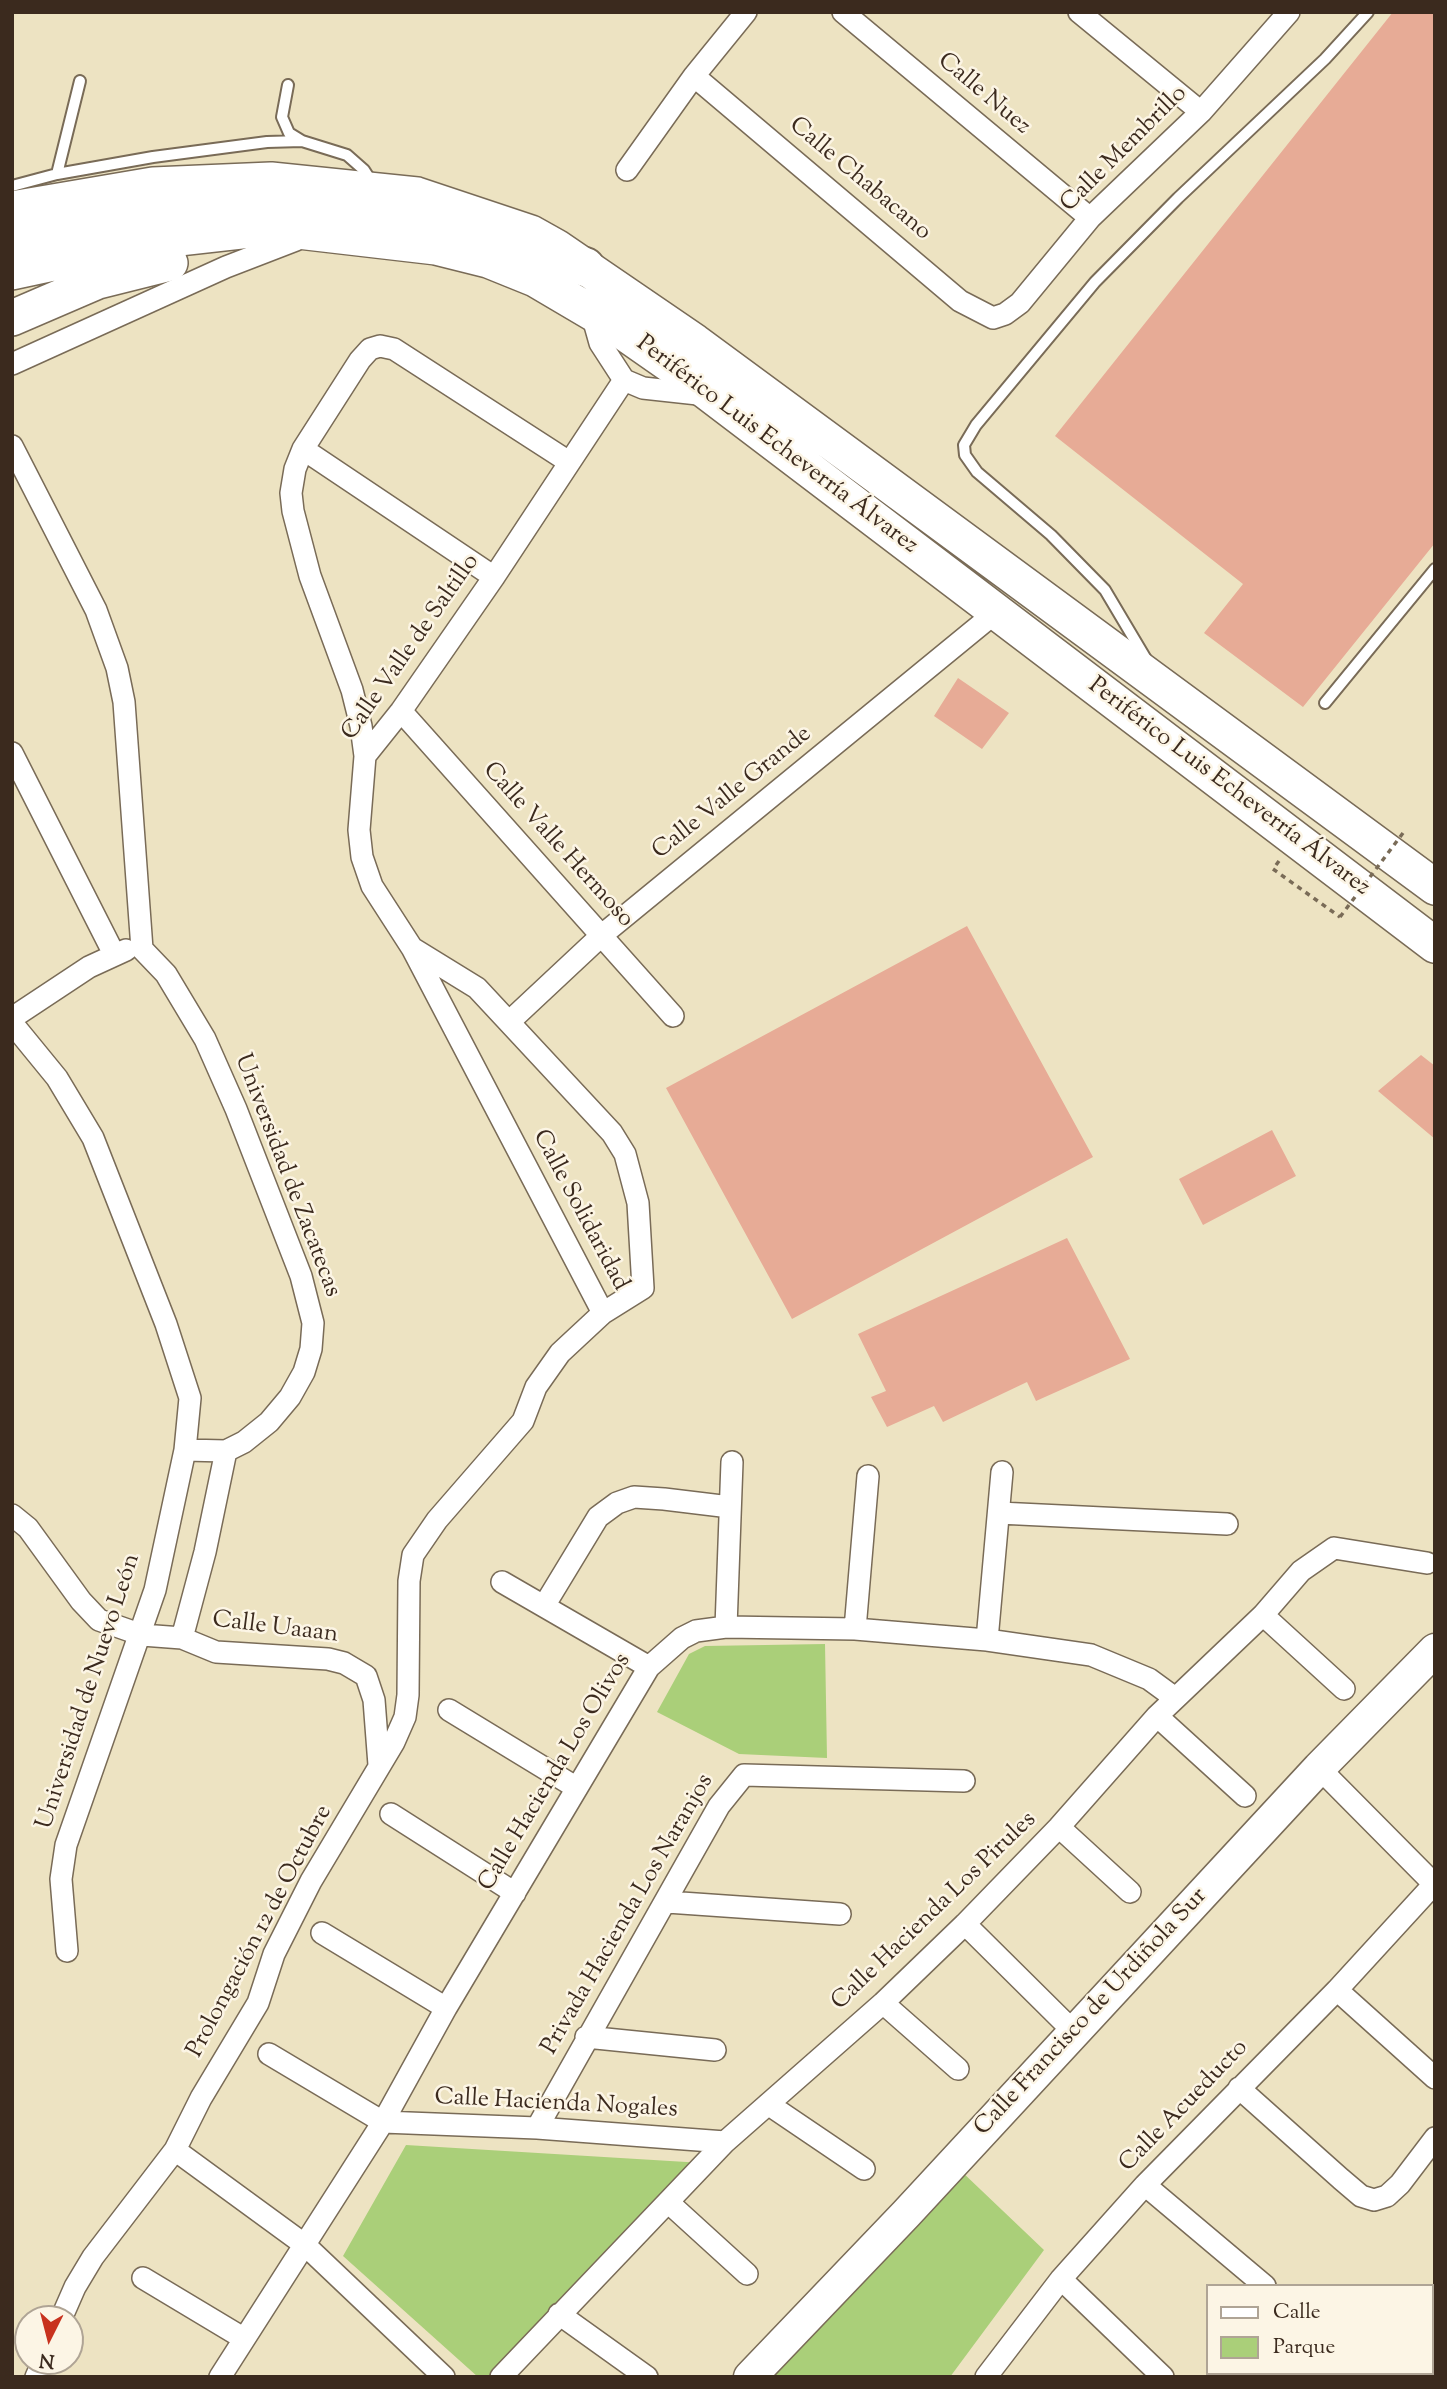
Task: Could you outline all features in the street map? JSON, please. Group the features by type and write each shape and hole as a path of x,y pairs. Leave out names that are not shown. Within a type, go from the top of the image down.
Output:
{"highway":[{"path":"15,218 216,203 344,209 410,219 585,267"}],"main road":[{"name":"Periférico Luis Echeverría Álvarez","path":"15,218 153,185 271,180 417,195 499,221 556,247 695,342 1435,887"},
{"name":"Periférico Luis Echeverría Álvarez","path":"15,218 162,240 213,233 298,231 363,237 436,247 488,260 535,279 591,311 712,395 995,613 1434,943"},
{"path":"12,318 97,281 148,267 296,240 363,237"}],"street":[{"path":"627,170 694,76 746,12"},
{"name":"Calle Nuez","path":"843,12 1090,218"},
{"path":"1079,12 1201,113"},
{"name":"Calle Membrillo","path":"993,318 1005,314 1020,303 1090,218 1201,113 1289,12"},
{"name":"Calle Chabacano","path":"694,76 960,301 993,318"},
{"path":"12,364 226,267 296,240"},
{"path":"591,311 600,342 624,380 643,388 712,395"},
{"path":"365,756 352,690 317,597 293,511 291,494 295,469 303,449 370,349 380,346 394,349 569,462"},
{"name":"Calle Valle de Saltillo","path":"603,1313 643,1288 638,1203 625,1154 611,1133 477,988 412,948 372,886 362,857 359,830 365,756 401,711 494,577 624,380"},
{"path":"12,446 96,610 117,668 124,702 142,949 114,954 12,1021"},
{"path":"303,449 494,577"},
{"name":"Calle Valle Grande","path":"509,1022 603,935 995,613"},
{"name":"Calle Valle Hermoso","path":"401,711 673,1016"},
{"path":"12,753 114,954"},
{"name":"Calle Solidaridad","path":"409,1621 409,1581 413,1555 418,1546 523,1421 536,1387 560,1353 603,1313 412,948"},
{"name":"Universidad de Zacatecas","path":"142,949 166,974 205,1039 236,1109 301,1276 313,1323 308,1360 290,1397 268,1422 244,1442 226,1451"},
{"name":"Universidad de Nuevo León","path":"12,1021 57,1078 93,1138 184,1374 190,1398 190,1420 185,1450 158,1578 142,1635 99,1743 66,1844 61,1879 67,1951"},
{"path":"182,1638 205,1552 226,1451 185,1450"},
{"path":"726,1627 732,1462"},
{"path":"986,1640 1002,1472"},
{"path":"855,1629 868,1476"},
{"path":"544,1606 598,1517 617,1503 634,1497 730,1507"},
{"path":"999,1513 1227,1524"},
{"name":"Calle Uaaan","path":"12,1515 28,1528 81,1601 99,1620 142,1635 182,1638 216,1652 328,1659 344,1663 366,1676 374,1700 379,1765"},
{"name":"Calle Hacienda Los Pirules","path":"500,2377 725,2142 883,2003 964,1924 1059,1827 1157,1716 1263,1615 1301,1571 1334,1548 1427,1563"},
{"path":"502,1582 649,1667"},
{"path":"1263,1615 1344,1689"},
{"name":"Prolongación 12 de Octubre","path":"68,2305 93,2257 175,2150 201,2098 258,2003 274,1954 311,1881 394,1742 405,1717 410,1658 409,1621"},
{"name":"Calle Hacienda Los Olivos","path":"219,2377 383,2122 446,2008 649,1667 682,1638 696,1631 726,1627 855,1629 986,1640 1091,1655 1149,1679 1175,1698"},
{"name":"Calle Francisco de Urdiñola Sur","path":"750,2377 906,2214 1319,1768 1435,1650"},
{"path":"449,1710 577,1788"},
{"path":"1157,1716 1245,1796"},
{"path":"1319,1768 1435,1884"},
{"name":"Privada Hacienda Los Naranjos","path":"537,2128 586,2037 667,1902 719,1806 744,1775 964,1782"},
{"path":"391,1814 514,1893"},
{"path":"1059,1827 1130,1892"},
{"name":"Calle Acueducto","path":"986,2377 1061,2279 1145,2185 1337,1990 1435,1884"},
{"path":"667,1902 840,1914"},
{"path":"964,1924 1073,2031"},
{"path":"322,1933 446,2008"},
{"path":"1337,1990 1435,2078"},
{"path":"883,2003 958,2069"},
{"path":"586,2037 715,2050"},
{"path":"269,2054 383,2122"},
{"path":"1239,2088 1361,2196 1374,2200 1387,2196 1400,2184 1435,2138"},
{"path":"768,2104 864,2169"},
{"name":"Calle Hacienda Nogales","path":"383,2122 537,2128 725,2142"},
{"path":"175,2150 305,2245 444,2377"},
{"path":"1145,2185 1263,2284"},
{"path":"669,2203 747,2274"},
{"path":"143,2278 243,2338"},
{"path":"1061,2279 1163,2377"},
{"path":"559,2314 647,2377"}],"lane":[{"path":"1160,685 1105,590 1051,535 977,472 965,455 964,445 976,425 1094,282 1325,60 1368,12"},
{"path":"15,218 57,174 80,82"},
{"path":"288,85 282,117 289,132 302,141"},
{"path":"57,174 202,149 302,141 322,145 347,155 364,170 376,190"},
{"path":"1325,703 1435,569"}],"path":[{"path":"1295,838 1273,869 1340,917 1406,828"}],"green space":[{"path":"825,1644 827,1758 739,1754 657,1712 689,1654 705,1646"},
{"path":"406,2145 703,2163 490,2377 478,2377 343,2256"},
{"path":"960,2170 1044,2250 950,2377 766,2377"}],"building":[{"path":"1393,12 1435,12 1435,543 1303,707 1204,633 1243,584 1055,436"},
{"path":"958,678 1009,713 982,749 934,716"},
{"path":"967,926 1093,1157 792,1319 666,1088"},
{"path":"1421,1055 1435,1066 1435,1139 1378,1091"},
{"path":"1272,1130 1296,1176 1203,1225 1179,1179"},
{"path":"1067,1238 1130,1359 1036,1401 1027,1382 943,1422 934,1406 887,1427 871,1397 886,1391 858,1334"}]}
